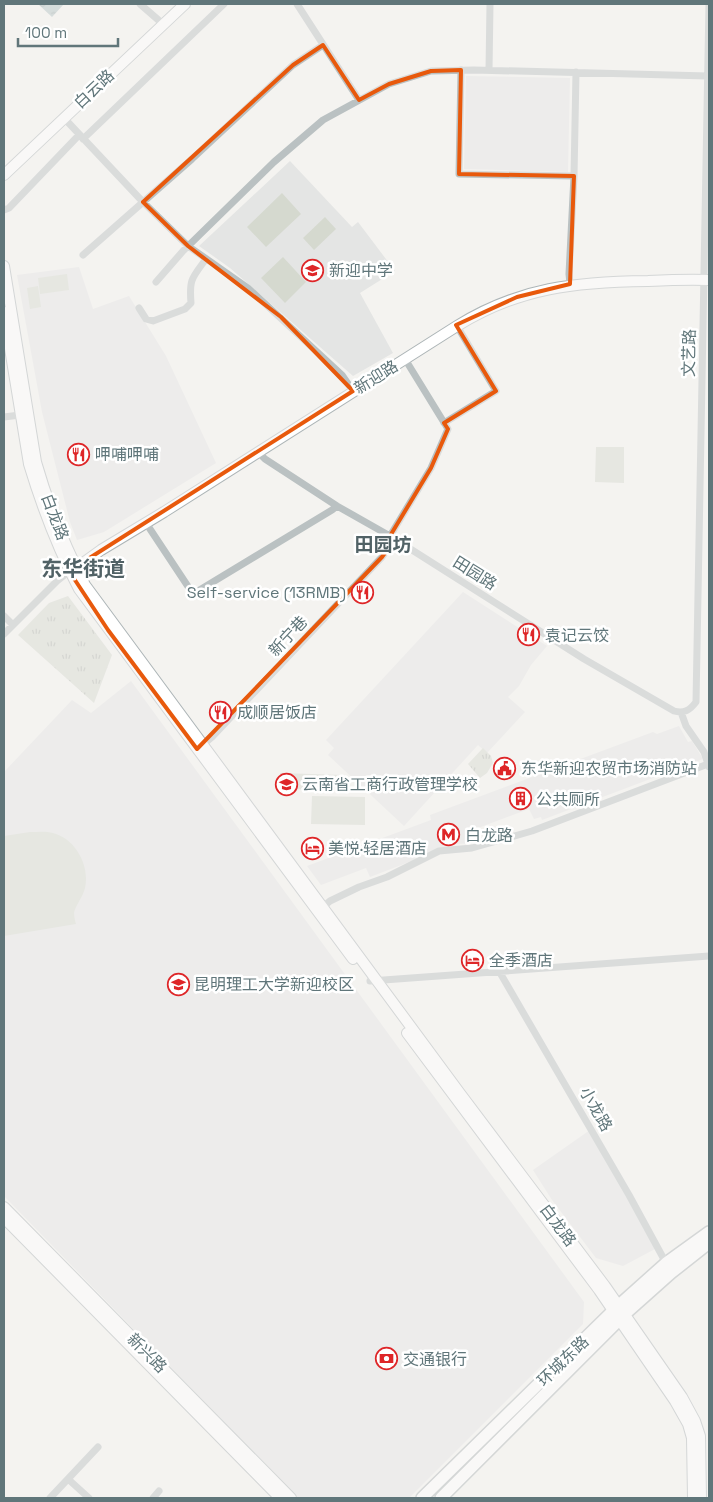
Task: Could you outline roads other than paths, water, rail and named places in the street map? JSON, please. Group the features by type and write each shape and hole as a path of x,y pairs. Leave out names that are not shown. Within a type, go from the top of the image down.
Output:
{"main road":[{"name":"白云路","path":"4,175 185,4"},
{"name":"白龙路","path":"4,266 36,462 73,569"},
{"name":"新迎路","path":"73,569 456,326 492,306 517,297 570,284 706,280"},
{"name":"白龙路","path":"4,312 7,352 28,464 36,487 73,569 200,747 682,1397 695,1421 700,1436 701,1498"},
{"name":"白龙路","path":"200,747 324,906 373,981"},
{"name":"新兴路","path":"4,1207 7,1221 280,1498"},
{"name":"新兴路","path":"7,1221 291,1498"},
{"name":"环城东路","path":"441,1498 666,1263 709,1232"},
{"name":"环城东路","path":"422,1498 619,1312 709,1243"},
{"name":"白龙路","path":"619,1312 675,1400 688,1424 692,1438 693,1498"}],"street":[{"path":"140,4 163,24"},
{"path":"4,210 9,208 81,137 224,4"},
{"path":"489,70 490,4"},
{"name":"文艺路","path":"682,712 692,708 696,702 706,377 709,4"},
{"path":"300,5 323,45 359,100"},
{"path":"83,255 293,65 323,45"},
{"path":"461,70 459,174 574,176"},
{"path":"156,282 188,246 274,162 323,120 389,84 431,71 461,70 708,76"},
{"path":"570,284 576,72"},
{"path":"64,118 142,202 188,246 248,288 342,375 354,391"},
{"path":"139,308 146,318 153,321 185,309 191,303 190,286 192,278 206,259"},
{"path":"405,359 444,423 496,391 456,326"},
{"path":"4,417 20,415"},
{"name":"新宁巷","path":"200,747 212,737 376,564 431,468 448,429 444,423"},
{"name":"田园路","path":"258,451 265,459 337,506 392,537 584,659 674,711 682,712"},
{"path":"146,522 193,594 337,506"},
{"path":"4,634 57,580 73,569"},
{"path":"4,616 13,625"},
{"path":"324,906 330,901 359,887 387,877 439,851 472,848 532,831 709,766 704,752 686,726 682,712"},
{"path":"373,981 709,956"},
{"name":"小龙路","path":"499,971 666,1263"},
{"path":"50,1498 98,1447"},
{"path":"68,1479 89,1498"},
{"path":"152,1498 159,1491"}],"water":[{"path":"38,4 64,4 52,17"}],"place":[{"name":"新迎中学","path":"313,270"},
{"name":"呷哺呷哺","path":"79,454"},
{"name":"Self-service (13RMB)","path":"362,592"},
{"name":"袁记云饺","path":"529,635"},
{"name":"成顺居饭店","path":"221,712"},
{"name":"东华新迎农贸市场消防站","path":"505,768"},
{"name":"云南省工商行政管理学校","path":"286,784"},
{"name":"公共厕所","path":"520,799"},
{"name":"白龙路","path":"449,835"},
{"name":"美悦·轻居酒店","path":"312,848"},
{"name":"全季酒店","path":"473,960"},
{"name":"昆明理工大学新迎校区","path":"178,984"},
{"name":"交通银行","path":"387,1359"}],"district":[{"name":"田园坊","path":"383,544"},
{"name":"东华街道","path":"83,568"}]}
